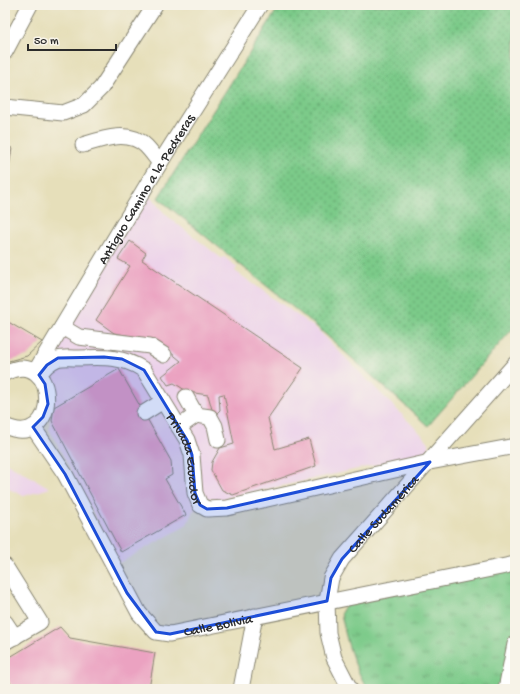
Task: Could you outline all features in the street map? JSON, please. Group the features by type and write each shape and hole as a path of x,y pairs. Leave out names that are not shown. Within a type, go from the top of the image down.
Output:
{"street":[{"path":"5,52 30,5"},
{"path":"5,107 15,110 63,113 84,105 101,88 155,5"},
{"name":"Antiguo Camino a la Pedreras","path":"36,374 62,327 160,163 260,5"},
{"path":"83,145 108,137 134,139 146,146 160,163"},
{"path":"62,327 79,338 150,346 164,355"},
{"name":"Privada Ecuador","path":"36,374 58,358 104,357 122,359 133,363 144,370 187,440 192,455 195,493 200,504 207,508 227,508 430,462"},
{"name":"Calle Sudamérica","path":"350,689 334,658 328,633 327,601 331,578 342,559 430,462 515,364"},
{"path":"5,373 16,369 36,374 45,384 48,394 48,404 42,422 19,430 5,426"},
{"path":"186,398 196,415"},
{"path":"144,413 164,401"},
{"path":"179,427 196,415 210,417 215,426 218,440"},
{"name":"Calle Bolivia","path":"42,422 65,474 81,491 127,593 139,613 156,632 170,634 515,564"},
{"path":"430,462 515,446"},
{"path":"5,566 40,622 10,640 5,622"},
{"path":"241,689 256,616"},
{"path":"506,689 515,644"}],"highlighted area":[{"path":"104,357 122,359 144,370 187,440 192,455 195,493 200,505 207,509 227,508 430,462 342,559 331,578 327,601 170,634 156,632 127,593 65,474 33,427 43,417 48,404 45,384 39,375 47,365 58,358"}],"shaded area":[{"path":"145,191 166,215 221,258 224,257 237,267 235,271 318,330 426,439 429,443 429,448 425,454 218,500 210,498 193,511 187,524 182,528 119,563 49,429 53,395 49,372 72,319"},
{"path":"5,462 50,488 24,496 5,487"}],"green space":[{"path":"280,5 515,5 515,326 428,426 316,326 158,198"},
{"path":"515,566 515,625 502,689 368,689 354,662 345,633 341,613 346,604"}],"building":[{"path":"5,147 12,148 6,187 5,187"},
{"path":"130,241 146,253 142,260 303,368 268,418 275,449 309,439 316,466 233,495 222,490 211,470 212,462 220,448 234,444 224,394 219,395 220,410 217,413 213,413 208,395 188,392 174,383 168,385 162,376 181,361 164,347 149,339 114,333 96,320 130,266 118,259"},
{"path":"5,320 42,342 27,356 5,362"},
{"path":"119,369 171,461 172,475 165,479 186,515 121,552 52,421 54,407"},
{"path":"60,627 70,638 155,653 149,689 14,689 5,675 5,660"}]}
